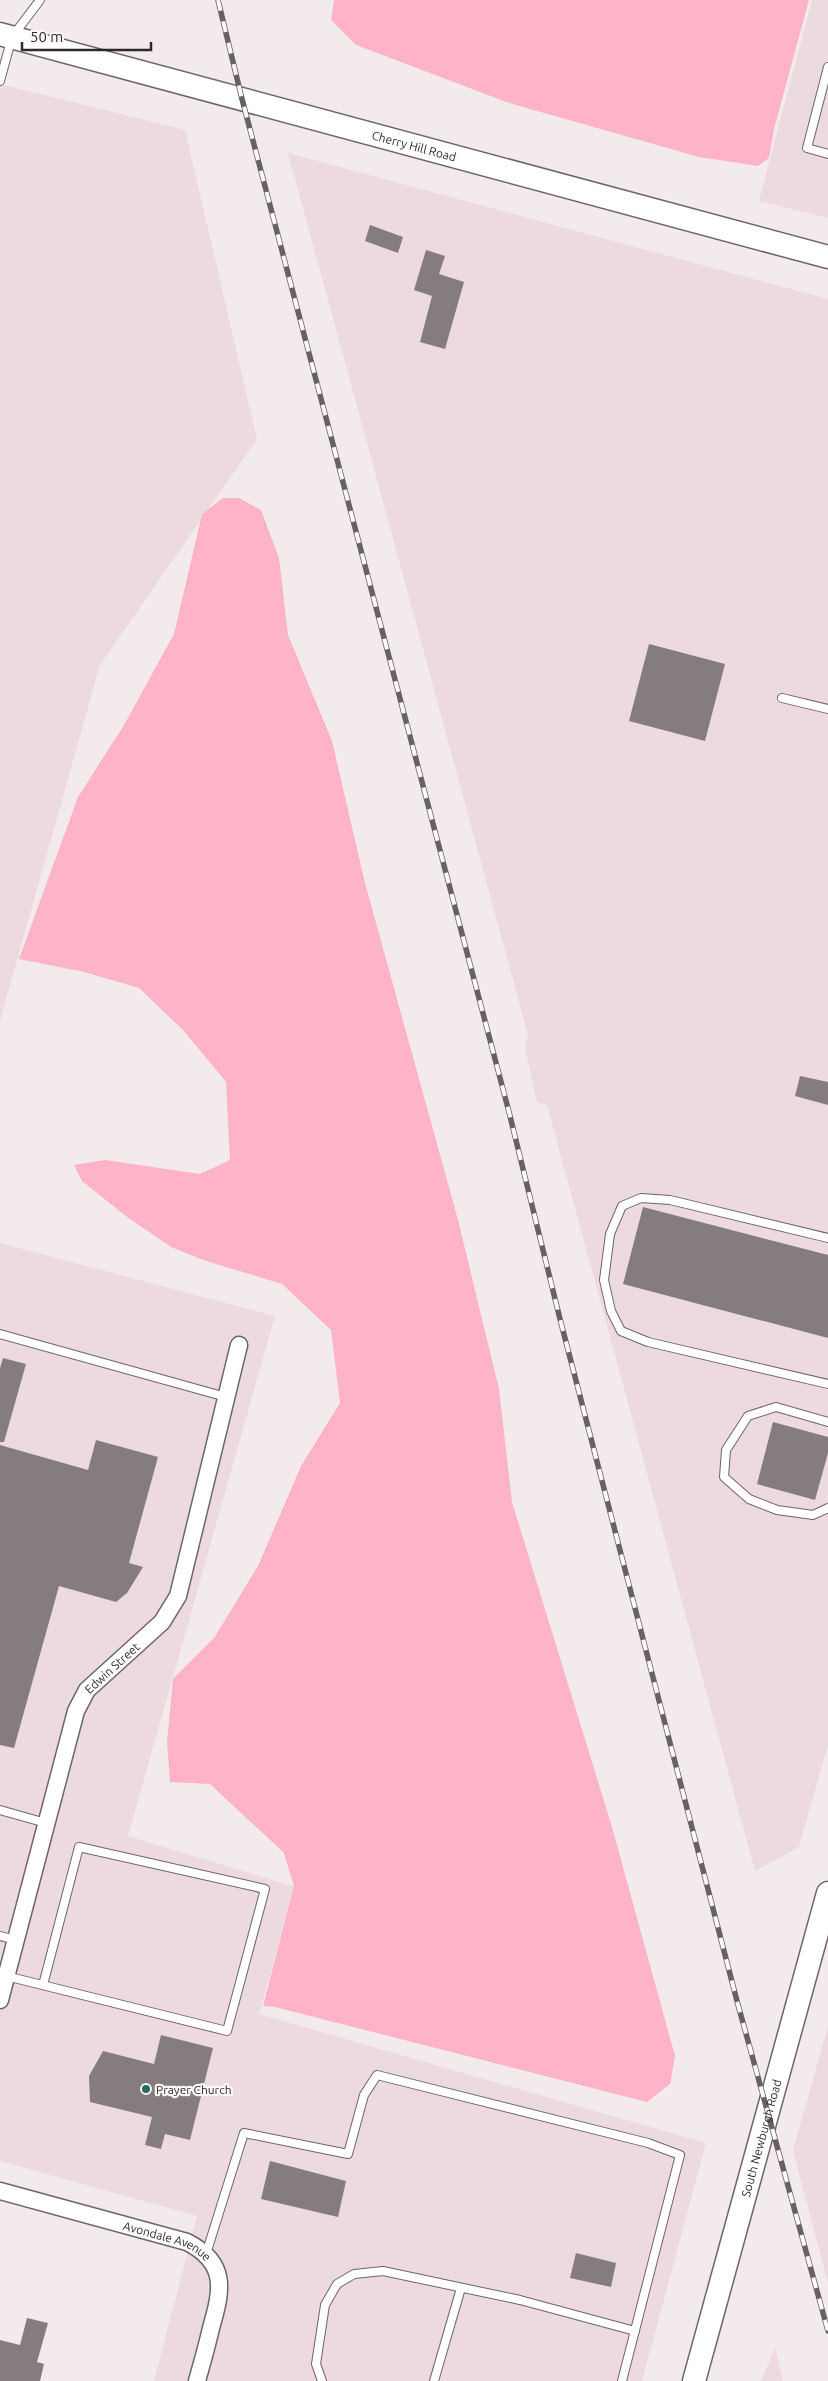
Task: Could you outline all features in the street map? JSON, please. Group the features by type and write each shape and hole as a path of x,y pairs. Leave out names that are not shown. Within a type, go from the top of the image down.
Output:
{"main road":[{"name":"Cherry Hill Road","path":"6,36 828,258"},
{"name":"South Newburgh Road","path":"694,2381 828,1893"}],"street":[{"name":"Edwin Street","path":"0,2000 6,1976 8,1938 46,1824 76,1711 81,1699 88,1690 162,1622 178,1596 239,1345"},
{"name":"Avondale Avenue","path":"0,2191 187,2242 200,2248 212,2261 218,2274 219,2299 197,2381"}],"lane":[{"path":"0,81 6,36 40,0"},
{"path":"828,67 807,148 828,154"},
{"path":"782,698 828,709"},
{"path":"828,1238 670,1200 641,1198 622,1206 610,1234 604,1280 611,1311 621,1331 648,1342 828,1384"},
{"path":"0,1334 226,1396"},
{"path":"828,1422 776,1407 748,1416 726,1450 724,1477 749,1499 777,1510 813,1515 828,1508"},
{"path":"0,1810 46,1824"},
{"path":"6,1976 227,2031 265,1890 80,1847 43,1985"},
{"path":"206,2254 244,2133 348,2154 364,2095 377,2075 648,2143 680,2155 622,2381"},
{"path":"322,2381 316,2364 325,2305 338,2284 354,2274 383,2271 520,2300 635,2332"},
{"path":"434,2381 461,2288"}],"shaded area":[{"path":"334,0 809,0 774,129 769,158 758,166 699,157 509,103 356,45 331,20"},
{"path":"812,0 828,0 828,218 759,201"},
{"path":"0,84 185,130 257,439 100,665 0,1021"},
{"path":"288,153 828,299 828,1745 799,1847 755,1871 547,1105 537,1102 525,1048 528,1035"},
{"path":"223,498 239,498 261,510 279,558 288,635 332,741 365,883 458,1220 499,1389 512,1502 612,1827 675,2056 670,2084 647,2102 275,2007 263,2006 294,1886 284,1853 210,1784 170,1782 167,1742 173,1679 214,1638 258,1566 301,1466 340,1403 331,1330 282,1284 203,1260 171,1247 127,1217 82,1181 74,1165 105,1160 200,1174 230,1160 226,1082 183,1030 139,988 84,972 19,959 78,797 124,725 174,634 202,514"},
{"path":"0,1243 275,1316 128,1836 295,1887 259,2014 706,2143 642,2381 154,2381 197,2216 0,2161"},
{"path":"828,2026 828,2284 793,2150"},
{"path":"775,2348 783,2381 761,2381"}],"building":[{"path":"370,225 403,237 398,253 365,241"},
{"path":"426,250 445,256 439,274 464,282 445,349 420,342 432,296 414,290"},
{"path":"649,644 725,664 705,741 629,721"},
{"path":"800,1076 828,1082 828,1105 795,1096"},
{"path":"643,1207 828,1255 828,1338 623,1284"},
{"path":"3,1358 26,1364 4,1442 0,1442 0,1368"},
{"path":"773,1422 828,1437 828,1453 815,1500 757,1484"},
{"path":"96,1440 158,1457 129,1563 143,1567 127,1593 116,1602 59,1586 14,1748 0,1745 0,1445 88,1470"},
{"name":"Prayer Church","path":"161,2035 213,2048 190,2140 165,2134 161,2149 145,2145 152,2117 90,2102 89,2076 103,2051 154,2064"},
{"path":"270,2161 346,2181 338,2217 261,2199"},
{"path":"576,2253 616,2263 611,2287 570,2278"},
{"path":"27,2318 48,2323 37,2362 44,2364 40,2381 0,2381 0,2340 20,2345"}],"railway":[{"path":"218,0 242,99 509,1112 560,1319 737,2001 828,2331"}],"place":[{"name":"Prayer Church","path":"146,2089"}]}
